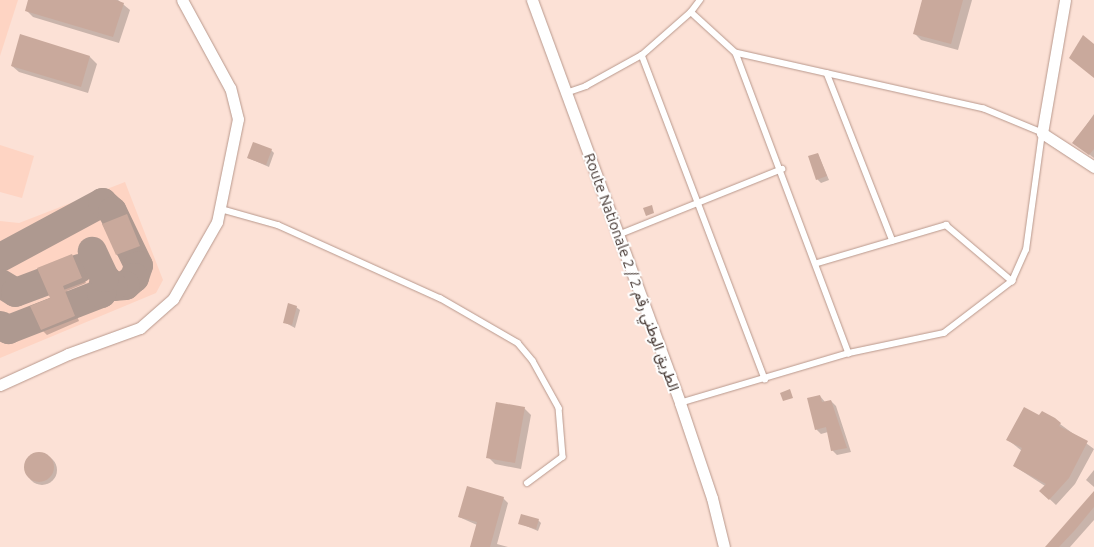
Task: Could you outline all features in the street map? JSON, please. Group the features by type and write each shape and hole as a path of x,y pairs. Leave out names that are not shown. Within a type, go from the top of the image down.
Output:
{"street":[{"path":"0,385 68,354 140,328 173,299 198,260 218,222 238,118 230,88 182,0"},
{"name":"Route Nationale 2 / الطريق الوطني رقم 2","path":"532,0 680,403 712,498 724,547"},
{"path":"1064,0 1042,134 1094,167"}],"lane":[{"path":"565,93 586,86 642,55 691,12 700,0"},
{"path":"691,12 736,53 818,263 849,352"},
{"path":"680,403 765,379 849,352 944,333 1012,282 1026,250 1042,134 984,110 736,53"},
{"path":"642,55 765,379"},
{"path":"827,73 893,240"},
{"path":"618,235 782,169"},
{"path":"221,209 278,225 431,294 518,343 533,361 559,408 563,457 528,483"},
{"path":"818,263 946,225 1012,282"}],"shaded area":[{"path":"0,0 18,0 0,56"},
{"path":"0,145 34,156 22,198 0,192"},
{"path":"125,182 163,280 156,293 0,358 0,221 19,223"}],"building":[{"path":"28,0 116,0 124,3 113,37 25,11"},
{"path":"922,0 963,0 951,44 913,34"},
{"path":"20,34 90,56 81,87 11,66"},
{"path":"1083,35 1094,44 1094,78 1069,58"},
{"path":"1094,115 1094,149 1089,155 1072,143"},
{"path":"253,142 272,149 266,165 247,158"},
{"path":"818,153 827,176 816,180 808,156"},
{"path":"652,205 654,213 646,216 643,208"},
{"path":"127,214 140,246 116,255 102,224"},
{"path":"72,254 82,278 63,286 75,316 41,330 30,306 50,298 37,268"},
{"path":"288,303 297,306 292,325 283,323"},
{"path":"790,389 793,398 783,401 780,393"},
{"path":"820,395 822,402 831,400 847,448 831,451 826,427 815,430 807,398"},
{"path":"496,402 525,407 515,463 486,458"},
{"path":"1024,407 1039,415 1042,411 1061,423 1059,426 1088,441 1069,478 1049,500 1039,491 1046,484 1013,466 1022,448 1006,440"},
{"path":"39,452 49,457 54,467 49,477 39,482 29,477 24,467 29,457"},
{"path":"467,486 504,497 490,547 470,547 477,522 458,517"},
{"path":"1094,491 1094,507 1075,530 1059,547 1045,547"},
{"path":"521,514 539,519 536,529 518,524"}],"taxiway":[{"path":"0,257 102,202 112,211 138,265 134,277 125,285 113,286 104,277"},
{"path":"0,325 8,329 101,293 104,277 92,251"},
{"path":"0,283 15,292 79,268"}]}
